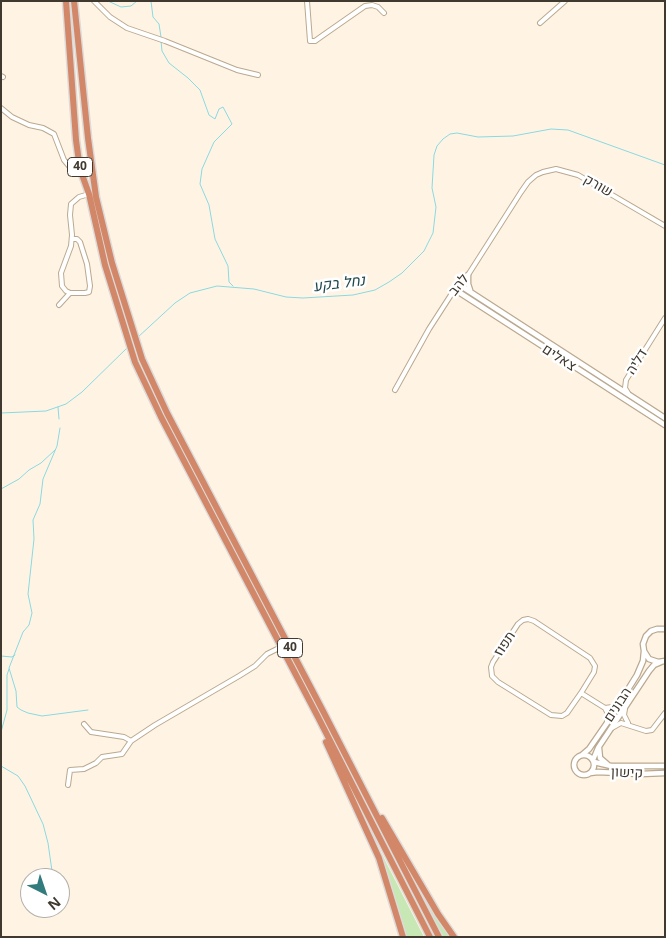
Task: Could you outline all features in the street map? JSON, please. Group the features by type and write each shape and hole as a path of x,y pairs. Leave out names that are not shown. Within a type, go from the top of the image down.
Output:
{"highway":[{"name":"40","path":"66,1 76,140 80,169 105,265 135,362 160,417 295,673 430,937"},
{"name":"40","path":"74,1 96,197 112,263 142,359 167,413 439,937"},
{"path":"295,673 379,858 403,937"},
{"path":"344,751 438,914 454,937"}],"street":[{"path":"94,1 110,17 127,28 237,70 258,75"},
{"path":"306,1 310,41 315,41 365,6 372,4 378,7 384,14"},
{"path":"540,23 566,1"},
{"path":"1,108 12,117 54,134 64,160 69,166 80,169"},
{"name":"שורק","path":"528,182 540,173 550,170 572,172 596,184 665,226"},
{"name":"להב","path":"395,390 429,328 458,284 468,275 528,182"},
{"path":"70,294 62,286 61,273 70,253 72,239 71,204 79,197 88,194"},
{"path":"60,305 70,294 89,292 87,264 82,246 77,239 72,239"},
{"path":"468,275 470,291"},
{"name":"צאלים","path":"458,284 665,418"},
{"name":"צאלים","path":"454,290 665,425"},
{"name":"דליה","path":"630,395 625,388 626,380 665,318"},
{"name":"דליה","path":"612,384 618,384 626,380"},
{"name":"תפוז","path":"523,620 534,621 593,662 595,666 594,672 581,693 567,713 562,716 551,715 495,680 491,672 493,662 523,620"},
{"name":"הבונים","path":"582,755 607,723 640,670 643,661 643,644 646,636 651,631 663,628"},
{"path":"68,785 70,770 84,769 96,763 102,757 122,754 131,741 192,702 255,666 267,654 281,647"},
{"path":"644,651 649,659 664,661"},
{"name":"הבונים","path":"594,761 599,746 649,671 654,665 664,661"},
{"path":"581,693 605,708 612,707 620,702"},
{"path":"626,707 624,716 630,725"},
{"path":"605,708 608,718 607,723"},
{"path":"611,730 619,723 646,731 652,730 665,713"},
{"path":"84,724 91,732 124,737 131,741"},
{"path":"599,746 600,760 610,766"},
{"path":"587,755 594,761 594,768 590,773 582,775 575,770 574,762 577,757 587,755"},
{"name":"קישון","path":"594,761 610,766 665,766"},
{"name":"קישון","path":"590,773 665,773"}],"green space":[{"path":"362,815 424,937 406,937 387,876"},
{"path":"409,870 448,934 449,937 443,937"}],"waterway":[{"path":"108,1 121,7 131,6 137,1"},
{"path":"151,1 153,17 159,24 161,37"},
{"path":"161,41 162,51 169,63 200,90 209,115 215,119 219,109 223,107 232,124 214,142 202,169 200,184 209,205 215,239 228,266 229,282 233,286"},
{"name":"נחל בקע","path":"137,338 175,303 190,293 217,286 254,289 286,297 303,298 353,295 375,290 389,282 402,273 424,251 433,233 436,207 432,188 434,155 437,146 450,134 457,133 478,137 513,136 551,129 568,130 665,165"},
{"name":"נחל בקע","path":"1,413 46,411 66,404 82,392 127,348"},
{"path":"58,407 59,419"},
{"path":"60,428 57,446 43,479 40,504 33,520 34,539 28,594 32,613 29,625 23,632 9,668 16,691 17,707 21,710 42,716 88,710"},
{"path":"1,489 19,479 55,450"},
{"path":"1,656 12,657 15,655"},
{"path":"1,732 7,710 7,675 9,669"},
{"path":"1,766 18,776 25,786 43,824 52,868"}]}
